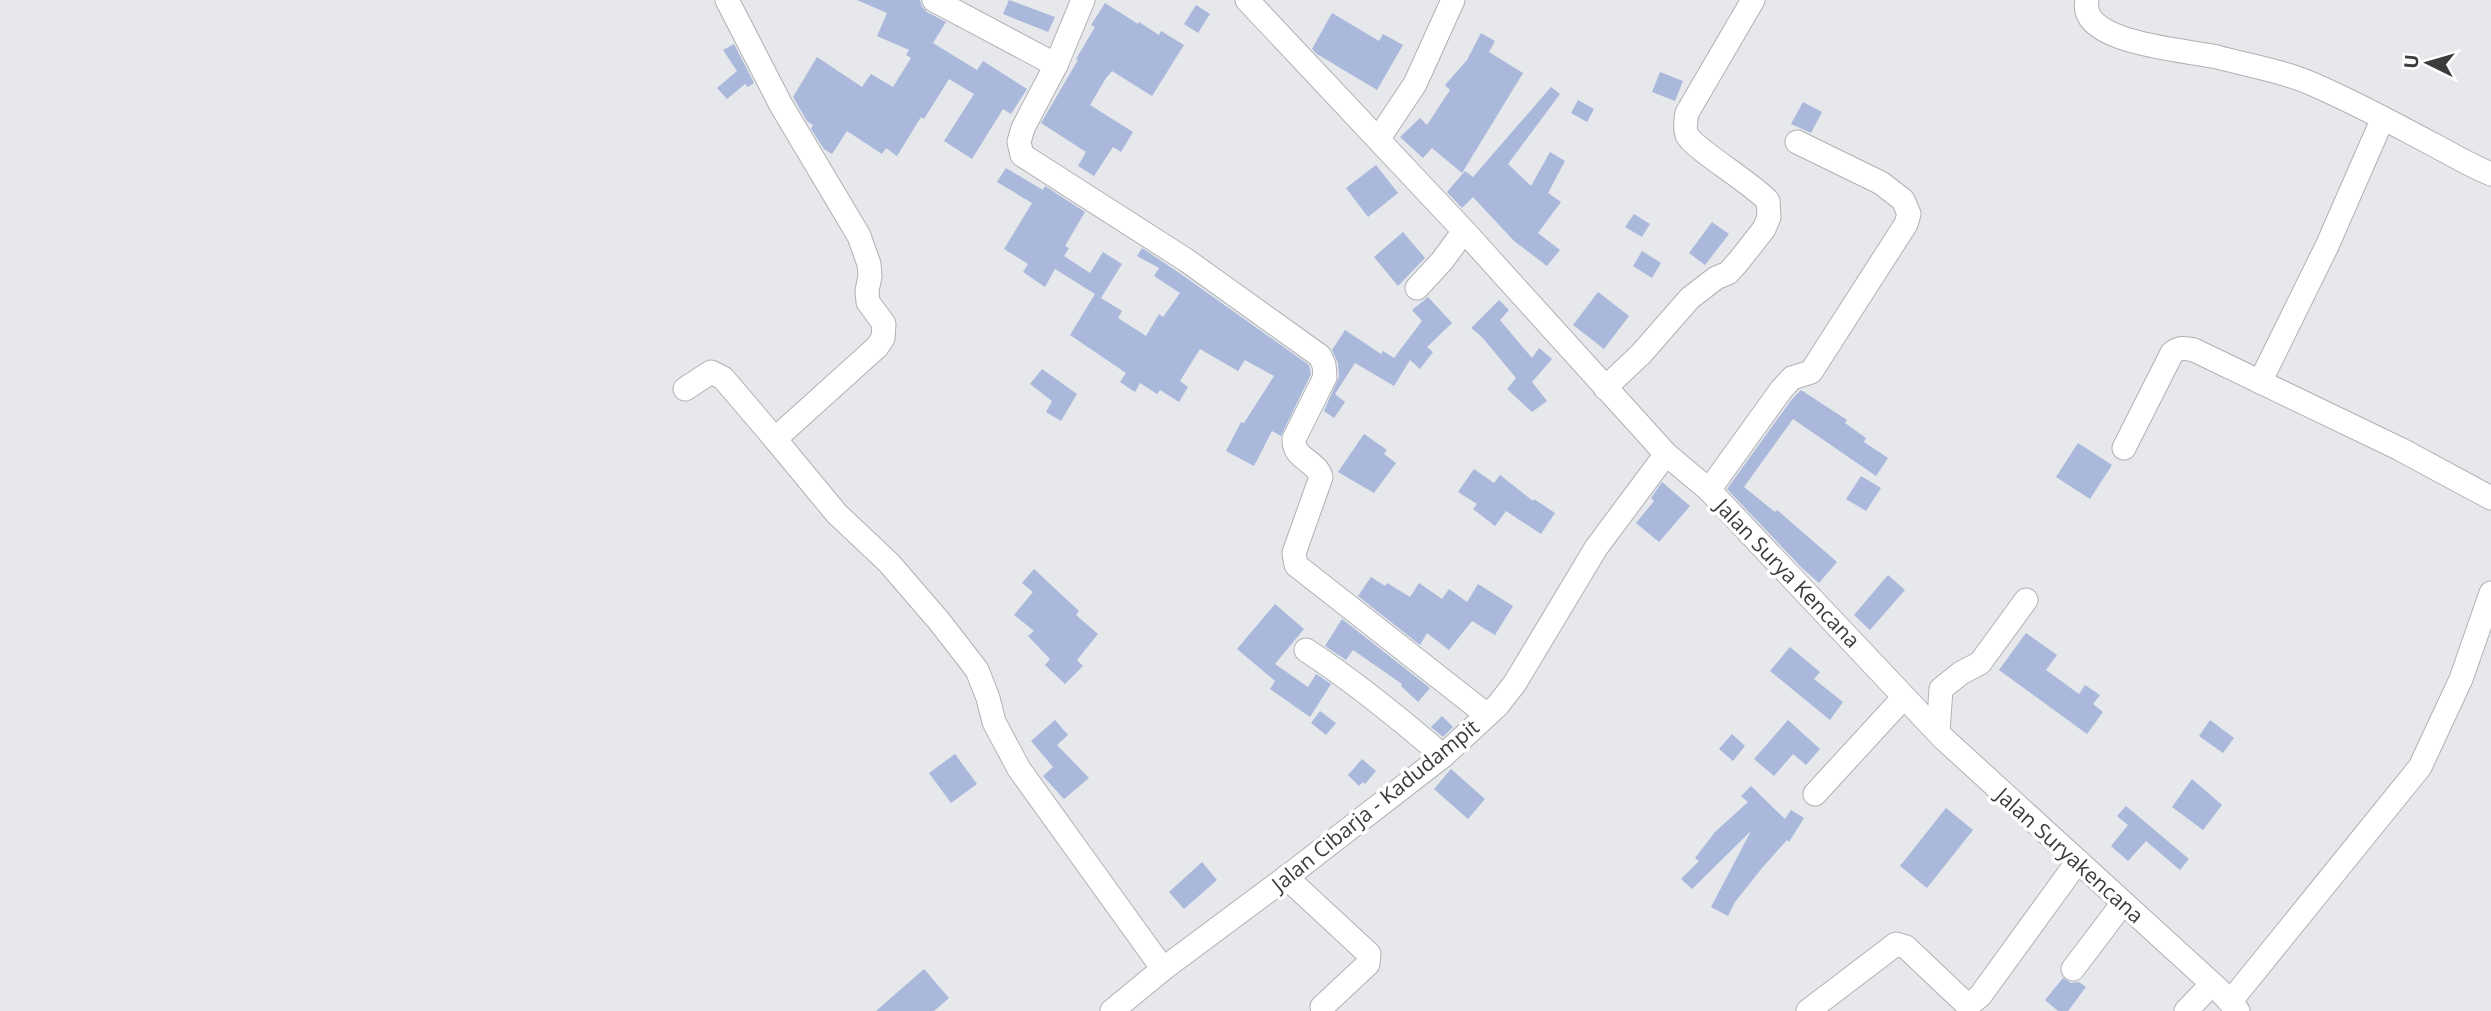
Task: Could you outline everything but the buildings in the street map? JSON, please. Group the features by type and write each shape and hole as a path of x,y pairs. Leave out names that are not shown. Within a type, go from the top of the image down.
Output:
{"street":[{"path":"727,0 780,105 859,236 869,264 868,302 884,324 883,338 877,347 775,439"},
{"path":"934,0 1056,65"},
{"path":"1083,0 1056,65 1023,128 1019,142 1022,155 1186,260 1320,356 1325,377 1294,439 1295,449 1319,470 1321,477 1294,553 1296,565 1487,715"},
{"name":"Jalan Surya Kencana","path":"1247,0 1465,231 1666,454 1709,491 1904,697"},
{"path":"1379,138 1415,85 1453,0"},
{"path":"1605,387 1641,354 1690,298 1728,273 1764,229 1769,217 1768,201 1745,180 1695,144 1687,135 1686,126 1687,113 1753,0"},
{"path":"2087,0 2085,9 2091,21 2104,30 2148,45 2213,56 2316,85 2491,174"},
{"path":"2260,382 2327,246 2383,118"},
{"path":"1709,491 1781,390 1792,378 1811,372 1906,224 1909,214 1903,200 1881,183 1797,142"},
{"path":"1417,288 1465,231"},
{"path":"2123,448 2172,353 2178,348 2194,350 2400,449 2491,498"},
{"path":"685,389 710,372 723,378 837,514 905,582 977,670 994,722 1014,760 1163,969"},
{"name":"Jalan Cibarja - Kadudampit","path":"1112,1011 1163,969 1443,756 1487,715 1515,683 1596,548 1666,454"},
{"path":"2234,1007 2420,767 2461,679 2491,593"},
{"path":"1938,732 1941,689 1961,673 1980,663 2026,600"},
{"path":"1306,650 1397,715 1443,756"},
{"path":"1815,794 1904,697"},
{"name":"Jalan Suryakencana","path":"1904,697 1938,732 2234,1007"},
{"path":"1808,1011 1896,944 1906,947 1971,1007 2078,861"},
{"path":"1286,877 1369,954 1368,964 1322,1007"},
{"path":"2073,969 2123,903"},
{"path":"2186,1011 2212,984"}]}
